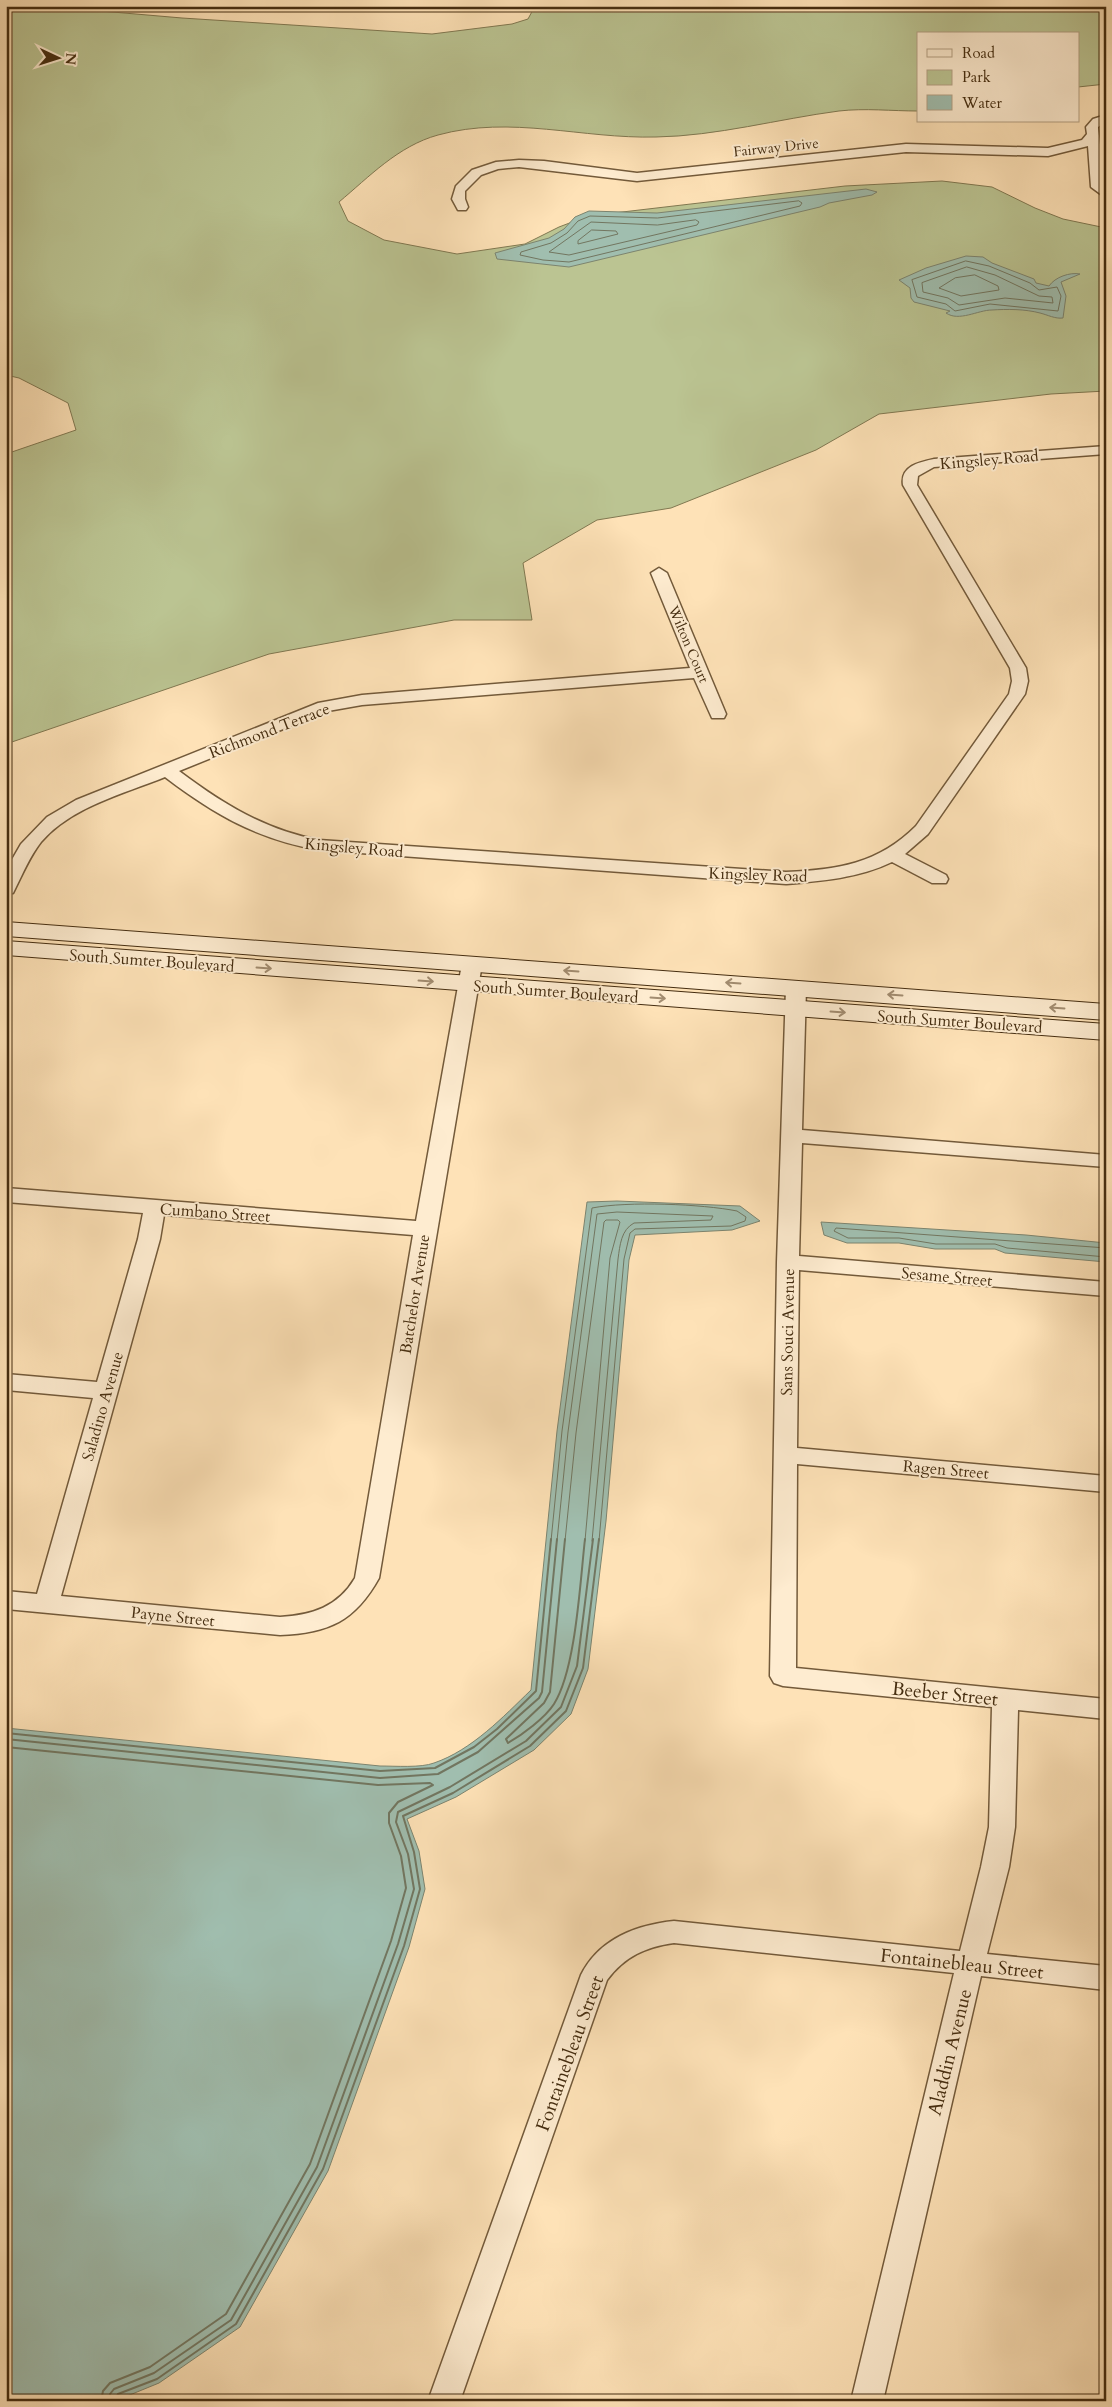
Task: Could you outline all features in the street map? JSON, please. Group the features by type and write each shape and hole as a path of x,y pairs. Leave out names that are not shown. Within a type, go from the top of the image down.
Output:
{"main road":[{"name":"South Sumter Boulevard","path":"6,929 470,974"},
{"name":"South Sumter Boulevard","path":"6,948 470,974 797,998 1106,1012"},
{"name":"South Sumter Boulevard","path":"797,998 1106,1032"}],"street":[{"name":"Fairway Drive","path":"462,207 458,199 459,193 470,178 489,169 516,164 547,164 628,177 906,148 1034,152 1060,151 1079,146 1090,139 1094,123 1106,118"},
{"path":"1093,133 1098,186 1106,194"},
{"path":"1034,152 1077,161 1091,168 1097,177"},
{"name":"Kingsley Road","path":"167,770 248,826 280,838 319,845 786,878 835,873 864,866 893,855 905,848 922,830 1017,694 1020,681 1018,668 910,485 909,479 911,474 916,469 934,463 1106,450"},
{"name":"Wilton Court","path":"659,573 718,714"},
{"name":"Richmond Terrace","path":"6,889 25,849 34,837 53,820 82,804 310,712 342,703 702,672"},
{"path":"893,855 939,879"},
{"name":"Batchelor Avenue","path":"338,1613 349,1605 360,1592 367,1578 425,1228 470,974"},
{"name":"Sans Souci Avenue","path":"784,1676 788,1262 797,998"},
{"path":"792,1136 1106,1161"},
{"name":"Cumbano Street","path":"6,1195 425,1228"},
{"name":"Saladino Avenue","path":"46,1604 149,1239 156,1208"},
{"name":"Sesame Street","path":"788,1262 1106,1289"},
{"path":"6,1382 106,1390"},
{"name":"Ragen Street","path":"786,1454 1106,1484"},
{"name":"Payne Street","path":"6,1600 280,1626 321,1621 338,1613"},
{"name":"Beeber Street","path":"784,1676 1106,1709"},
{"name":"Aladdin Avenue","path":"867,2401 960,2003 995,1867 1002,1827 1005,1700"},
{"name":"Fontainebleau Street","path":"444,2401 595,1975 604,1962 630,1942 656,1934 674,1932 1106,1978"}],"green space":[{"path":"6,6 43,6 182,18 432,34 512,24 528,19 535,6 1106,6 1106,84 1080,87 1080,32 917,32 917,111 849,110 702,134 656,137 628,137 520,127 465,129 423,140 397,154 339,202 348,221 384,240 457,254 525,244 559,227 588,216 845,186 942,181 992,187 1063,219 1106,228 1106,391 1051,394 879,414 816,450 671,508 597,520 523,563 532,620 454,620 269,654 6,744 6,454 76,430 68,403 19,378 6,375"}],"water":[{"path":"866,189 877,192 872,195 829,203 820,207 569,267 497,259 495,253 549,238 564,229 575,217 589,211 657,213"},
{"path":"966,256 983,257 992,263 1034,279 1036,283 1049,286 1063,276 1080,274 1061,282 1066,296 1063,318 1010,309 987,310 963,316 951,315 946,313 950,311 914,302 911,298 910,288 899,280 926,268"},
{"path":"617,1201 740,1206 760,1221 732,1230 635,1235 629,1260 606,1521 588,1669 571,1714 534,1750 456,1797 407,1819 419,1851 425,1889 409,1947 328,2171 240,2327 159,2383 115,2401 6,2401 6,1728 380,1766 422,1766 434,1763 461,1750 486,1732 531,1690 557,1431 587,1202"},
{"path":"821,1222 1026,1235 1106,1243 1106,1262 1005,1253 995,1249 935,1249 899,1243 847,1243 824,1235"}]}
